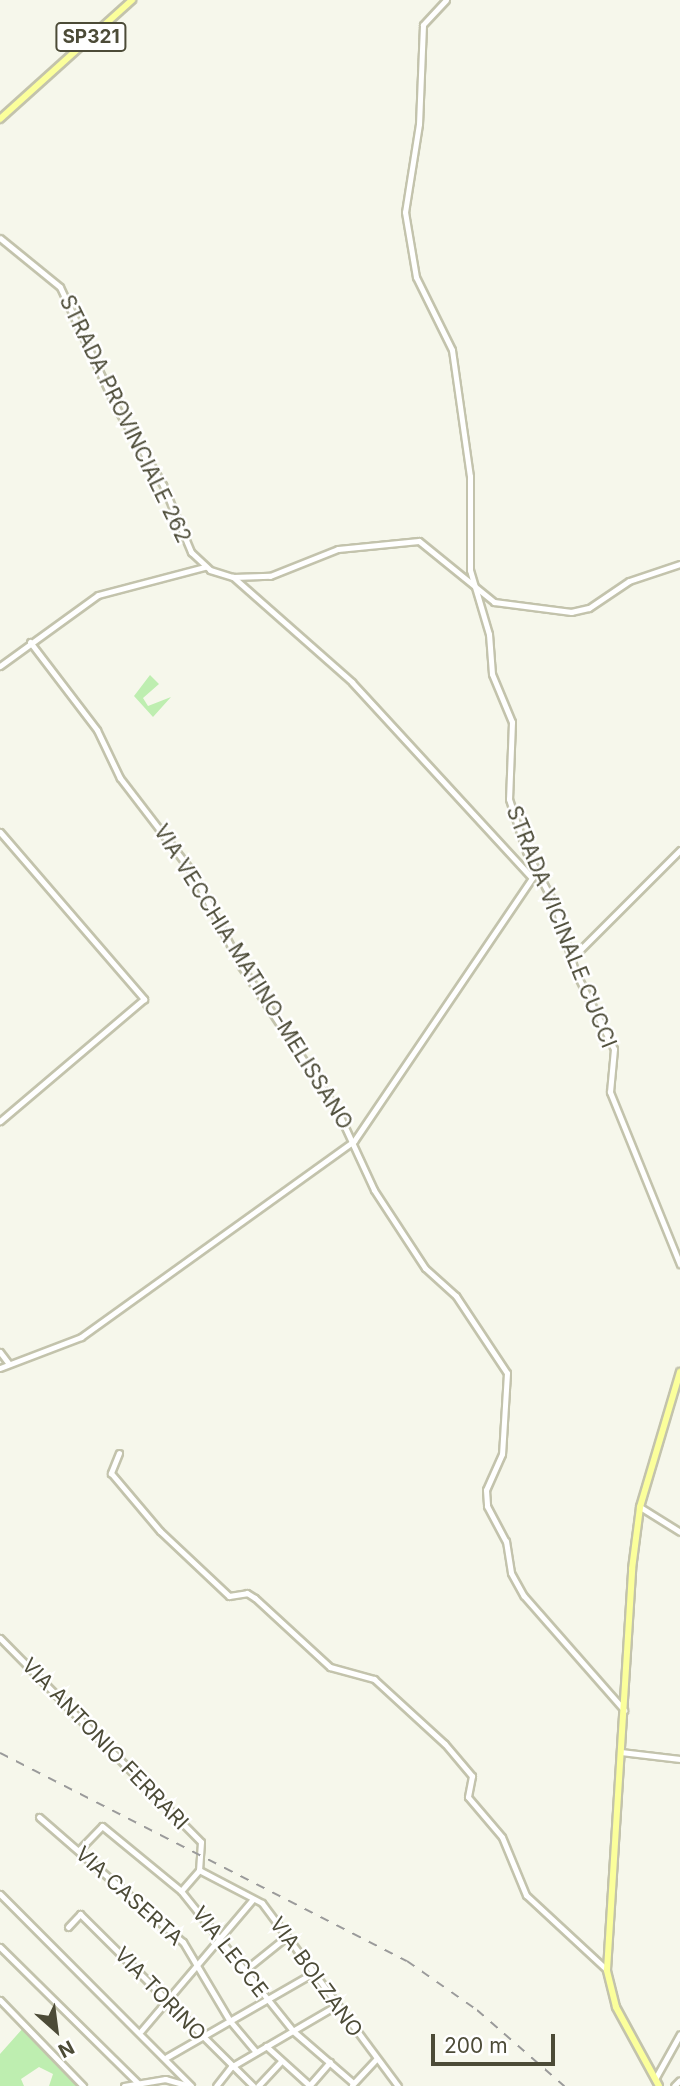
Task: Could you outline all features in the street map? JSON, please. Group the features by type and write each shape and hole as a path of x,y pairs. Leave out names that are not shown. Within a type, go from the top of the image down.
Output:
{"main road":[{"name":"SP321","path":"0,119 132,0"},
{"path":"657,2082 616,2007 607,1970 640,1507 680,1372"}],"street":[{"name":"STRADA VICINALE CUCCI","path":"446,0 423,25 419,124 405,212 416,277 452,350 470,476 472,583 489,634 492,674 512,722 509,799 574,956 575,971 614,1049 610,1092 680,1264"},
{"name":"STRADA PROVINCIALE 262","path":"0,238 60,287 117,409 163,485 191,552 205,567 233,577 270,576 338,549 397,540 419,541 495,602 571,612 589,608 629,581 680,564"},
{"path":"0,666 30,642 118,587 205,567"},
{"path":"0,1368 81,1337 354,1141 440,1022 532,878 352,682 233,577"},
{"name":"VIA VECCHIA MATINO-MELISSANO","path":"30,642 97,730 120,778 193,873 241,967 354,1141 374,1190 425,1268 456,1296 507,1373 502,1454 486,1490 487,1506 506,1541 511,1573 555,1637 624,1710"},
{"path":"0,832 144,999 0,1121"},
{"path":"574,956 680,850"},
{"path":"0,1352 9,1364"},
{"path":"119,1452 111,1473 160,1531 229,1597 247,1593 255,1598 330,1667 374,1679 445,1744 472,1776 468,1797 502,1837 526,1895 607,1970"},
{"path":"640,1507 680,1532"},
{"name":"VIA ANTONIO FERRARI","path":"0,1637 201,1842 199,1870"},
{"path":"621,1752 680,1759"},
{"name":"VIA CASERTA","path":"39,1817 183,1942 230,2021 256,2052"},
{"name":"VIA LECCE","path":"79,1850 102,1826 181,1891 293,2031 330,2062 352,2085"},
{"path":"181,1891 199,1870"},
{"name":"VIA BOLZANO","path":"199,1870 253,1899 286,1937 398,2086"},
{"path":"0,1894 167,2057 190,2086"},
{"path":"141,2031 253,1899"},
{"name":"VIA TORINO","path":"68,1927 80,1914 231,2067 256,2086"},
{"path":"245,1970 286,1937"},
{"path":"0,1947 139,2084"},
{"path":"167,2057 313,1973"},
{"path":"0,2000 83,2086"},
{"path":"216,2086 231,2067 337,2005"},
{"path":"657,2082 680,2034"},
{"path":"266,2046 309,2086 330,2062"},
{"path":"352,2085 376,2059"},
{"path":"256,2086 281,2061"},
{"path":"124,2086 165,2079 190,2086"}],"green space":[{"path":"150,675 159,684 143,698 148,706 171,697 153,717 134,696"},
{"path":"24,2027 81,2086 49,2086 53,2074 39,2067 21,2079 24,2086 0,2086 0,2054"}],"railway":[{"path":"0,1753 407,1961 477,2010 564,2086"}]}
